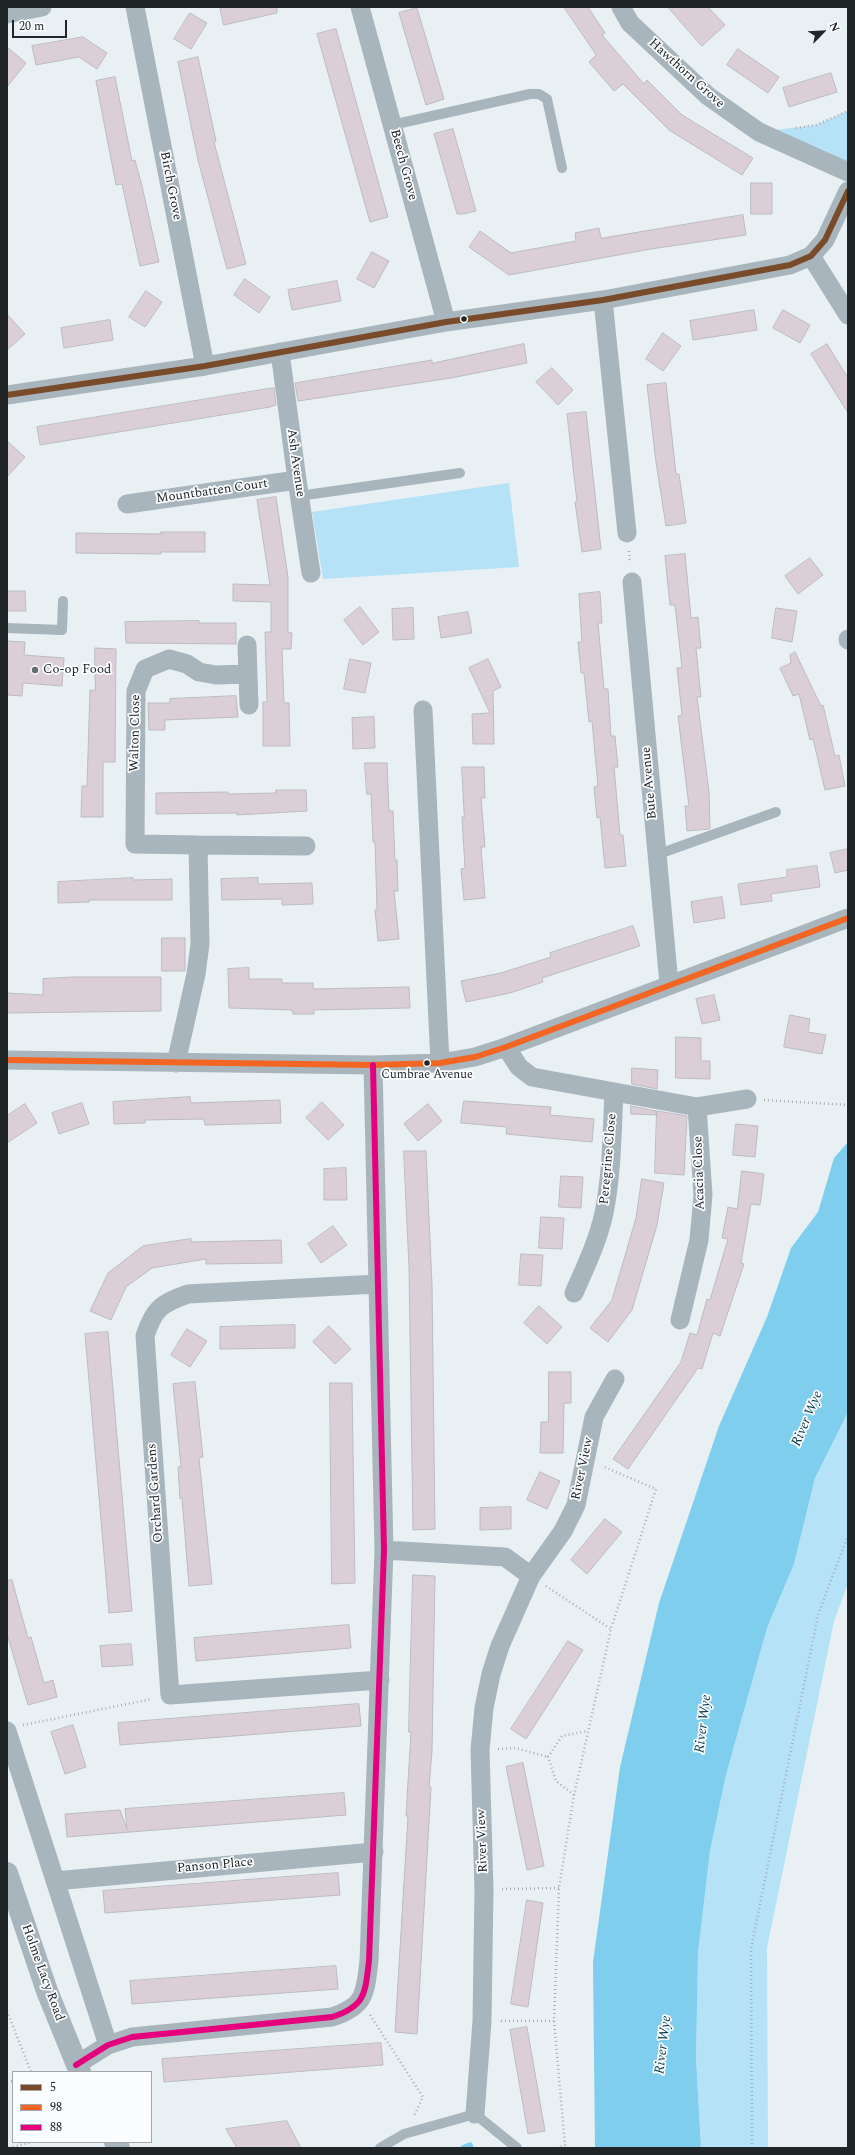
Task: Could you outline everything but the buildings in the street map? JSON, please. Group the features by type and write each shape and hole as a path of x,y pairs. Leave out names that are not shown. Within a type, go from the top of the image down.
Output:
{"street":[{"path":"7,14 42,7"},
{"name":"Birch Grove","path":"135,7 205,366"},
{"name":"Beech Grove","path":"360,7 446,322"},
{"name":"Hawthorn Grove","path":"621,7 630,23 708,96 759,132 848,172"},
{"path":"7,396 205,366 446,322 603,300 790,265 810,256 825,240 848,191"},
{"path":"810,256 848,315"},
{"path":"603,300 627,533"},
{"name":"Ash Avenue","path":"280,352 311,573"},
{"name":"Mountbatten Court","path":"127,504 298,488"},
{"name":"Bute Avenue","path":"632,582 668,984"},
{"path":"247,645 249,705"},
{"name":"Walton Close","path":"248,674 216,675 199,672 187,664 169,659 145,669 136,691 135,844 306,846"},
{"path":"423,710 440,1063"},
{"path":"176,1063 196,974 200,944 198,845"},
{"path":"7,1060 373,1065 440,1063 475,1056 506,1047 668,984 848,918"},
{"path":"506,1047 519,1067 532,1077 697,1107 748,1099"},
{"path":"78,2068 108,2045 132,2038 154,2034 332,2017 349,2012 361,2001 369,1961 384,1550 373,1065"},
{"name":"Peregrine Close","path":"574,1293 587,1264 604,1214 610,1173 614,1092"},
{"name":"Acacia Close","path":"680,1320 699,1240 703,1195 697,1107"},
{"name":"Orchard Gardens","path":"170,1695 145,1336 151,1318 166,1302 188,1294 378,1284"},
{"name":"River View","path":"475,2114 482,2021 484,1890 480,1750 484,1708 491,1674 500,1646 531,1576 563,1531 576,1505 594,1417 615,1379"},
{"path":"384,1550 505,1557 531,1576"},
{"path":"170,1695 380,1680"},
{"path":"11,1729 55,1881 108,2045"},
{"name":"Panson Place","path":"55,1881 374,1852"},
{"name":"Holme Lacy Road","path":"7,1873 47,1991 78,2068"}],"lane":[{"path":"392,125 530,94 539,94 547,99 562,168"},
{"path":"298,488 460,473"},
{"path":"7,628 62,630 63,601"},
{"path":"656,855 776,812"},
{"path":"380,2148 404,2134 475,2114 517,2148"}],"path":[{"path":"795,128 816,125 848,111"},
{"path":"627,533 632,582"},
{"path":"748,1099 848,1105"},
{"path":"557,2148 565,2146 554,2021 559,1888 574,1795 587,1731 611,1629 656,1489 585,1459"},
{"path":"752,2148 751,1949 818,1615 848,1535"},
{"path":"531,1576 611,1629"},
{"path":"11,1729 170,1695"},
{"path":"548,1757 562,1736 587,1731"},
{"path":"480,1750 515,1748 548,1757"},
{"path":"548,1757 556,1781 574,1795"},
{"path":"484,1890 559,1888"},
{"path":"361,2001 424,2097 404,2134"},
{"path":"7,2011 8,2017 31,2071"},
{"path":"482,2021 554,2021"},
{"path":"8,2148 27,2143"}],"shaded area":[{"path":"848,111 848,172 759,132 816,125"},
{"path":"509,483 519,567 323,579 312,512"},
{"path":"848,1412 848,1584 834,1621 767,1948 768,2148 701,2148 696,2058 698,1953 710,1851 726,1775 767,1628 794,1564 815,1478"}],"water":[{"name":"River Wye","path":"848,1142 848,1412 815,1478 794,1564 767,1628 726,1775 710,1851 698,1953 696,2058 701,2148 595,2148 593,1962 620,1767 659,1603 719,1426 767,1317 791,1248 818,1212 834,1158"}],"waterway":[{"path":"463,2148 470,2145 471,2148"}],"transit line":[{"name":"5","path":"7,395 205,366 446,322 603,300 790,265 811,256 825,240 848,191"},
{"name":"98","path":"7,1060 373,1065 440,1063 475,1057 506,1047 848,918"},
{"name":"88","path":"76,2065 108,2045 132,2037 332,2017 352,2008 362,1997 369,1961 384,1550 373,1065"}],"place":[{"name":"Co-op Food","path":"35,670"},
{"name":"Cumbrae Avenue","path":"427,1063"}]}
